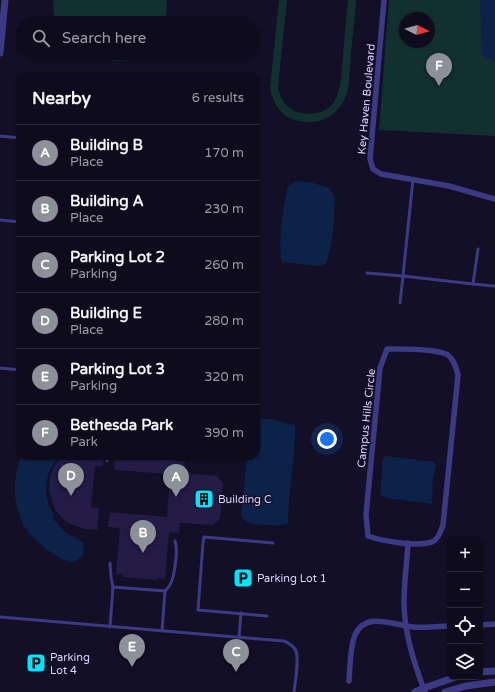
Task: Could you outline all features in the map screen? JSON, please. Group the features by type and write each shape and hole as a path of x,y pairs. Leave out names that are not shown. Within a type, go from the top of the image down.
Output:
{"street":[{"path":"0,53 5,0"},
{"name":"Key Haven Boulevard","path":"384,0 370,159 371,164 376,172 381,174 449,186 495,199"},
{"name":"Campus Hills Circle","path":"408,349 439,352 447,355 453,360 458,375 443,525 435,540 427,543 408,543 386,541 368,536 366,526 380,368 387,350 408,349"},
{"path":"408,543 404,603 406,626 413,657 424,690"},
{"path":"349,681 353,641 359,628 370,621 379,621 413,627 447,626"},
{"path":"483,625 495,624"},
{"path":"483,672 495,671"},
{"path":"415,692 449,680"},
{"path":"445,692 466,686 495,682"}],"lane":[{"path":"0,136 16,138"},
{"path":"400,303 413,179"},
{"path":"0,220 16,222"},
{"path":"473,284 478,249"},
{"path":"367,273 494,286"},
{"path":"0,368 16,370"},
{"path":"267,616 198,610 204,537 273,543"},
{"path":"162,631 166,591 172,581 174,572 175,541"},
{"path":"110,563 113,587 110,627"},
{"path":"113,587 166,591"},
{"path":"239,638 241,613"},
{"path":"0,617 284,641 291,644 296,650 297,657 294,692"}],"green space":[{"path":"53,0 167,0 166,16 54,15"},
{"path":"279,0 287,0 278,87 279,91 285,104 292,110 311,114 329,108 335,100 339,90 348,0 356,0 348,89 341,106 329,117 313,122 295,120 285,115 275,103 270,87"},
{"path":"389,0 495,0 495,136 379,130"},
{"path":"110,60 136,60 114,61"}],"water":[{"path":"480,0 495,0 495,62 482,55"},
{"path":"297,181 313,183 330,188 335,198 333,232 330,249 325,264 319,266 282,262 280,246 286,193 288,186"},
{"path":"260,419 269,419 295,425 288,524 254,524 244,520 241,516 247,460 260,460"},
{"path":"385,456 434,462 436,465 433,478 432,504 386,498 380,495 383,459"},
{"path":"20,460 56,460 50,469 46,493 54,520 66,533 79,539 84,544 83,555 76,561 68,561 55,555 35,539 24,526 15,499 15,484"}],"building":[{"path":"59,460 104,460 103,466 95,466 91,508 99,508 97,530 84,529 71,524 64,520 56,511 49,491 50,478 53,468"},
{"path":"115,460 175,460 185,462 184,473 217,476 223,483 220,519 213,525 180,523 179,533 169,532 165,579 158,578 157,580 123,577 123,574 116,574 120,528 108,527 110,512 167,517 170,474 114,470"}],"place":[{"name":"Bethesda Park","path":"439,86"},
{"name":"Building E","path":"71,496"},
{"name":"Building B","path":"176,497"},
{"name":"Building C","path":"204,499"},
{"name":"Building A","path":"143,553"},
{"name":"Parking Lot 1","path":"243,578"},
{"name":"Parking Lot 4","path":"36,663"},
{"name":"Parking Lot 3","path":"132,667"},
{"name":"Parking Lot 2","path":"236,672"}]}
